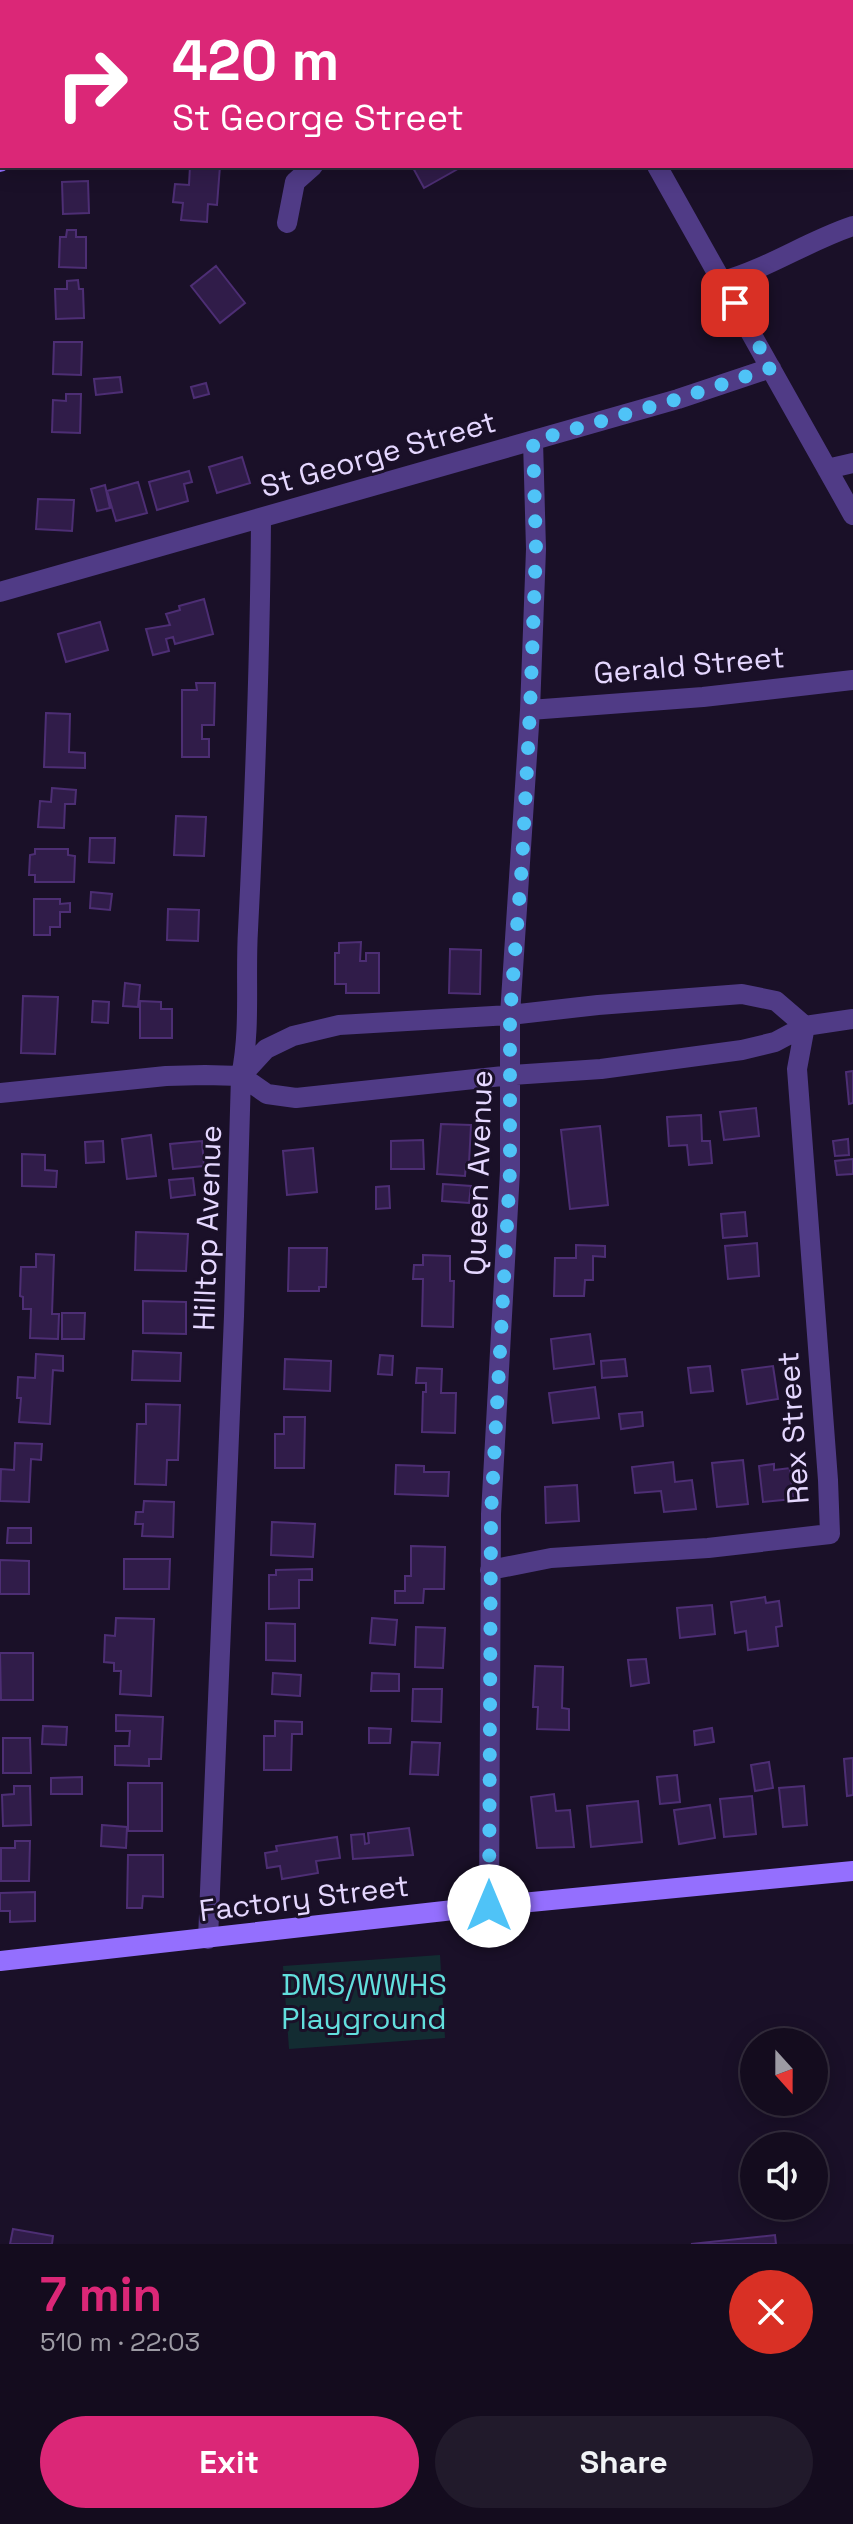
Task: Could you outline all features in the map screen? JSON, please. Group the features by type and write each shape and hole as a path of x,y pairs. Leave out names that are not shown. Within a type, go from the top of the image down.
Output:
{"street":[{"path":"287,223 295,182 311,168"},
{"path":"658,168 853,515"},
{"path":"723,281 751,273 853,226"},
{"name":"St George Street","path":"0,592 678,399 771,368"},
{"name":"Queen Avenue","path":"489,1906 491,1514 509,1201 510,1015 530,710 536,549 533,441"},
{"path":"827,469 853,463"},
{"name":"Hilltop Avenue","path":"208,1939 241,1076 247,1048 246,964 260,656 261,520"},
{"name":"Gerald Street","path":"530,710 703,697 853,680"},
{"path":"241,1076 266,1049 293,1036 339,1025 510,1015 742,994 776,1001 805,1026"},
{"path":"0,1093 166,1076 241,1076 267,1094 296,1098 512,1075 601,1069 742,1050 775,1042 805,1026 853,1019"},
{"name":"Rex Street","path":"490,1570 551,1558 708,1548 830,1534 797,1069 805,1026"},
{"name":"Factory Street","path":"0,1961 489,1906 853,1871"}],"green space":[{"name":"DMS/WWHS Playground","path":"440,1955 445,2038 289,2049 283,1966"}],"building":[{"path":"190,168 220,168 217,205 208,204 207,222 181,220 183,203 173,202 175,184 189,185"},
{"path":"413,168 459,168 424,188"},
{"path":"88,181 89,213 63,214 62,182"},
{"path":"67,230 76,230 76,237 86,237 86,268 59,267 60,237 66,237"},
{"path":"216,266 245,303 220,323 191,286"},
{"path":"78,280 79,289 83,289 84,318 56,319 55,289 67,289 67,281"},
{"path":"54,342 82,342 81,375 53,374"},
{"path":"120,377 122,392 96,395 94,379"},
{"path":"206,383 209,394 194,398 191,387"},
{"path":"66,394 81,394 80,433 52,432 53,400 66,401"},
{"path":"242,457 250,483 217,493 209,467"},
{"path":"189,471 192,482 184,484 188,501 157,510 149,482"},
{"path":"138,482 147,513 116,521 107,491"},
{"path":"105,485 110,508 97,511 91,489"},
{"path":"38,499 74,500 72,531 36,529"},
{"path":"204,599 213,634 175,644 173,637 166,639 169,651 153,655 146,629 170,625 166,614 180,610 179,606"},
{"path":"100,622 108,650 66,662 58,634"},
{"path":"196,683 215,683 214,725 202,725 202,739 209,739 209,757 182,757 182,690 197,690"},
{"path":"46,713 70,714 69,752 85,753 85,768 44,767"},
{"path":"52,788 76,790 75,804 65,804 64,828 38,827 40,801 51,802"},
{"path":"176,816 206,817 204,856 174,855"},
{"path":"90,838 115,838 114,863 89,862"},
{"path":"35,849 68,849 68,855 75,856 74,882 35,882 35,875 29,875 30,855 35,854"},
{"path":"91,892 112,894 110,910 90,908"},
{"path":"34,899 60,899 60,904 70,903 70,912 60,912 60,927 50,927 50,935 34,935"},
{"path":"168,909 199,910 198,941 167,940"},
{"path":"361,942 360,961 366,961 366,953 379,953 379,993 346,993 346,984 335,984 335,953 339,953 339,943"},
{"path":"450,949 481,950 480,994 449,993"},
{"path":"125,983 140,985 138,1007 123,1006"},
{"path":"23,996 58,997 55,1054 21,1053"},
{"path":"93,1001 109,1002 108,1023 92,1022"},
{"path":"140,1001 161,1002 161,1009 172,1009 172,1038 140,1038"},
{"path":"853,1071 853,1103 849,1104 846,1072"},
{"path":"756,1108 759,1136 724,1140 720,1112"},
{"path":"701,1115 702,1141 710,1141 712,1163 689,1165 687,1145 669,1146 667,1117"},
{"path":"441,1124 471,1125 469,1163 466,1163 465,1176 437,1174"},
{"path":"600,1126 608,1205 570,1209 561,1130"},
{"path":"151,1135 156,1176 127,1179 122,1139"},
{"path":"848,1139 849,1155 835,1156 833,1141"},
{"path":"423,1140 424,1169 391,1169 391,1141"},
{"path":"103,1141 104,1162 86,1163 85,1142"},
{"path":"202,1141 204,1166 173,1169 170,1144"},
{"path":"313,1148 317,1192 287,1195 283,1151"},
{"path":"22,1154 45,1155 45,1170 57,1171 56,1187 22,1186"},
{"path":"853,1159 853,1174 837,1175 835,1161"},
{"path":"193,1178 195,1195 171,1198 169,1180"},
{"path":"443,1184 471,1186 469,1203 442,1201"},
{"path":"389,1186 390,1208 376,1209 376,1187"},
{"path":"745,1212 747,1236 723,1238 721,1214"},
{"path":"136,1232 188,1234 186,1271 135,1270"},
{"path":"757,1243 759,1276 728,1279 725,1246"},
{"path":"576,1245 605,1246 605,1257 593,1256 593,1280 585,1280 584,1296 554,1296 555,1258 576,1258"},
{"path":"289,1248 327,1248 326,1287 319,1287 319,1291 288,1291"},
{"path":"36,1254 54,1255 52,1314 59,1314 58,1339 30,1338 31,1309 23,1309 23,1297 20,1296 21,1267 36,1267"},
{"path":"423,1255 450,1256 450,1281 454,1281 453,1327 422,1326 423,1279 413,1279 414,1265 423,1265"},
{"path":"143,1301 186,1302 186,1334 143,1333"},
{"path":"62,1313 85,1313 84,1339 62,1339"},
{"path":"590,1334 594,1364 554,1369 551,1339"},
{"path":"133,1351 181,1353 180,1381 132,1380"},
{"path":"36,1354 63,1356 63,1371 53,1370 50,1424 19,1422 21,1398 17,1398 18,1377 35,1378"},
{"path":"380,1355 393,1356 392,1375 378,1374"},
{"path":"285,1359 331,1361 330,1391 284,1389"},
{"path":"625,1359 627,1376 602,1378 601,1361"},
{"path":"710,1366 713,1391 691,1393 688,1368"},
{"path":"773,1366 778,1399 747,1404 742,1370"},
{"path":"417,1368 442,1369 441,1393 456,1393 455,1433 422,1432 426,1383 416,1383"},
{"path":"595,1387 599,1418 553,1423 549,1393"},
{"path":"146,1404 180,1405 178,1460 167,1460 166,1485 135,1484 137,1424 146,1424"},
{"path":"642,1412 643,1426 621,1429 619,1414"},
{"path":"284,1417 305,1417 304,1468 275,1468 275,1434 284,1434"},
{"path":"15,1443 42,1444 41,1460 31,1459 29,1502 0,1501 1,1469 14,1470"},
{"path":"743,1460 748,1504 717,1507 712,1463"},
{"path":"673,1462 675,1482 692,1480 696,1509 664,1512 661,1491 635,1493 632,1467"},
{"path":"774,1464 774,1470 790,1468 793,1499 763,1502 759,1466"},
{"path":"396,1465 424,1466 424,1472 449,1472 448,1496 395,1494"},
{"path":"577,1485 579,1521 546,1523 545,1487"},
{"path":"144,1501 174,1502 173,1537 142,1536 143,1524 135,1524 136,1512 143,1512"},
{"path":"272,1522 315,1524 313,1557 271,1555"},
{"path":"8,1528 31,1528 31,1543 7,1543"},
{"path":"411,1546 445,1547 444,1589 424,1589 423,1603 395,1603 395,1591 405,1591 405,1576 411,1576"},
{"path":"124,1559 170,1559 169,1589 124,1589"},
{"path":"0,1560 29,1561 29,1594 0,1594"},
{"path":"312,1569 312,1580 299,1580 299,1608 269,1609 269,1575 276,1575 276,1570"},
{"path":"765,1597 766,1603 779,1601 782,1626 776,1627 778,1646 748,1650 746,1631 735,1633 731,1602"},
{"path":"712,1605 715,1634 680,1638 677,1608"},
{"path":"116,1618 154,1619 151,1696 120,1694 121,1671 114,1671 114,1663 104,1662 105,1635 115,1636"},
{"path":"372,1618 397,1620 395,1645 370,1643"},
{"path":"266,1623 295,1624 295,1661 266,1660"},
{"path":"416,1627 445,1628 443,1668 415,1667"},
{"path":"0,1653 33,1653 33,1700 1,1700"},
{"path":"646,1659 649,1683 631,1686 628,1660"},
{"path":"535,1666 563,1667 562,1708 569,1709 569,1730 537,1729 538,1707 533,1707"},
{"path":"273,1673 301,1675 300,1696 272,1694"},
{"path":"372,1673 399,1674 399,1691 371,1691"},
{"path":"413,1689 442,1689 441,1722 412,1721"},
{"path":"116,1715 163,1717 161,1759 149,1759 149,1766 115,1765 115,1746 129,1746 130,1731 116,1731"},
{"path":"275,1721 302,1722 302,1734 292,1734 291,1770 264,1770 264,1736 275,1736"},
{"path":"43,1726 67,1727 66,1745 42,1744"},
{"path":"369,1728 391,1729 390,1743 369,1743"},
{"path":"712,1728 714,1742 695,1745 694,1731"},
{"path":"3,1738 30,1738 31,1773 3,1773"},
{"path":"412,1742 440,1743 438,1775 410,1774"},
{"path":"853,1758 853,1795 847,1796 844,1759"},
{"path":"769,1762 773,1788 755,1791 751,1765"},
{"path":"677,1775 680,1802 660,1804 657,1777"},
{"path":"82,1777 82,1794 51,1794 51,1778"},
{"path":"128,1783 162,1783 162,1831 128,1831"},
{"path":"14,1786 30,1786 31,1825 3,1826 2,1795 14,1794"},
{"path":"804,1786 807,1825 783,1827 779,1788"},
{"path":"554,1794 556,1811 570,1810 574,1847 537,1848 531,1797"},
{"path":"752,1796 756,1834 724,1837 720,1799"},
{"path":"638,1801 642,1842 591,1847 587,1806"},
{"path":"710,1805 715,1838 679,1844 674,1810"},
{"path":"102,1825 127,1827 126,1848 101,1846"},
{"path":"409,1828 413,1855 353,1859 351,1835 364,1834 365,1844 369,1843 368,1833"},
{"path":"337,1837 340,1858 316,1861 318,1873 282,1879 280,1866 267,1868 265,1853 277,1851 276,1846"},
{"path":"15,1841 30,1841 29,1881 1,1881 1,1848 15,1848"},
{"path":"128,1855 163,1855 163,1897 143,1896 142,1908 127,1908"},
{"path":"35,1892 35,1921 10,1922 10,1911 0,1911 0,1893"},
{"path":"13,2229 53,2236 52,2244 10,2244"},
{"path":"775,2235 776,2244 691,2244"}],"route":[{"path":"489,1906 491,1514 510,1171 510,1015 530,710 536,549 533,441 771,368 735,303"}]}
